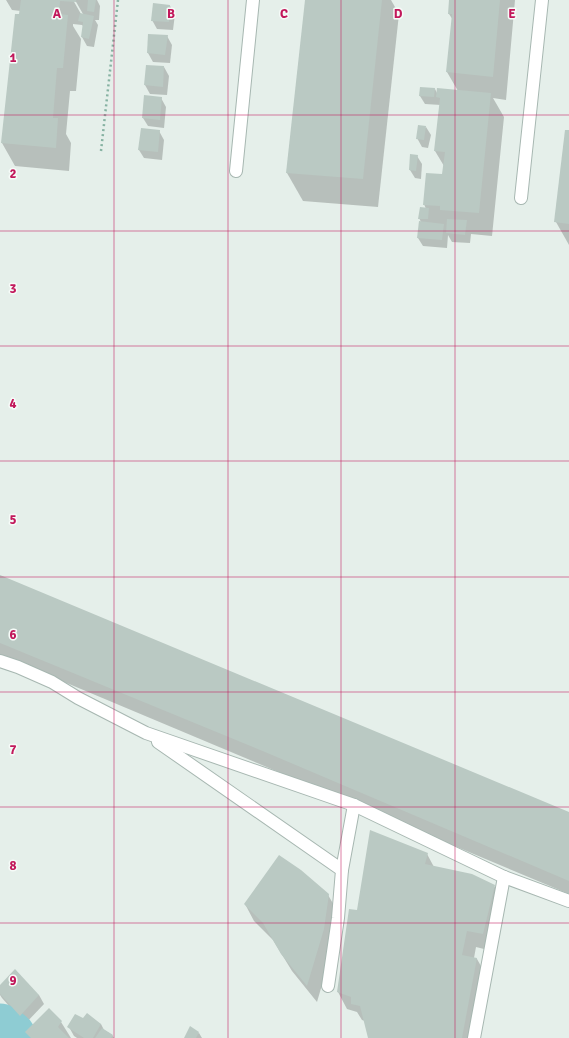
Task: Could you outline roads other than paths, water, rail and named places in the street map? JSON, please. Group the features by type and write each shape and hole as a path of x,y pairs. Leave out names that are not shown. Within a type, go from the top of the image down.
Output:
{"street":[{"path":"236,170 253,0"},
{"path":"521,198 542,0"},
{"path":"0,660 52,682 78,698 146,733 342,870"},
{"path":"146,733 354,805 504,877 569,901"},
{"path":"328,986 337,924 342,870 354,805"},
{"path":"474,1038 504,877"}],"waterway":[{"path":"0,1031 9,1038"}]}
